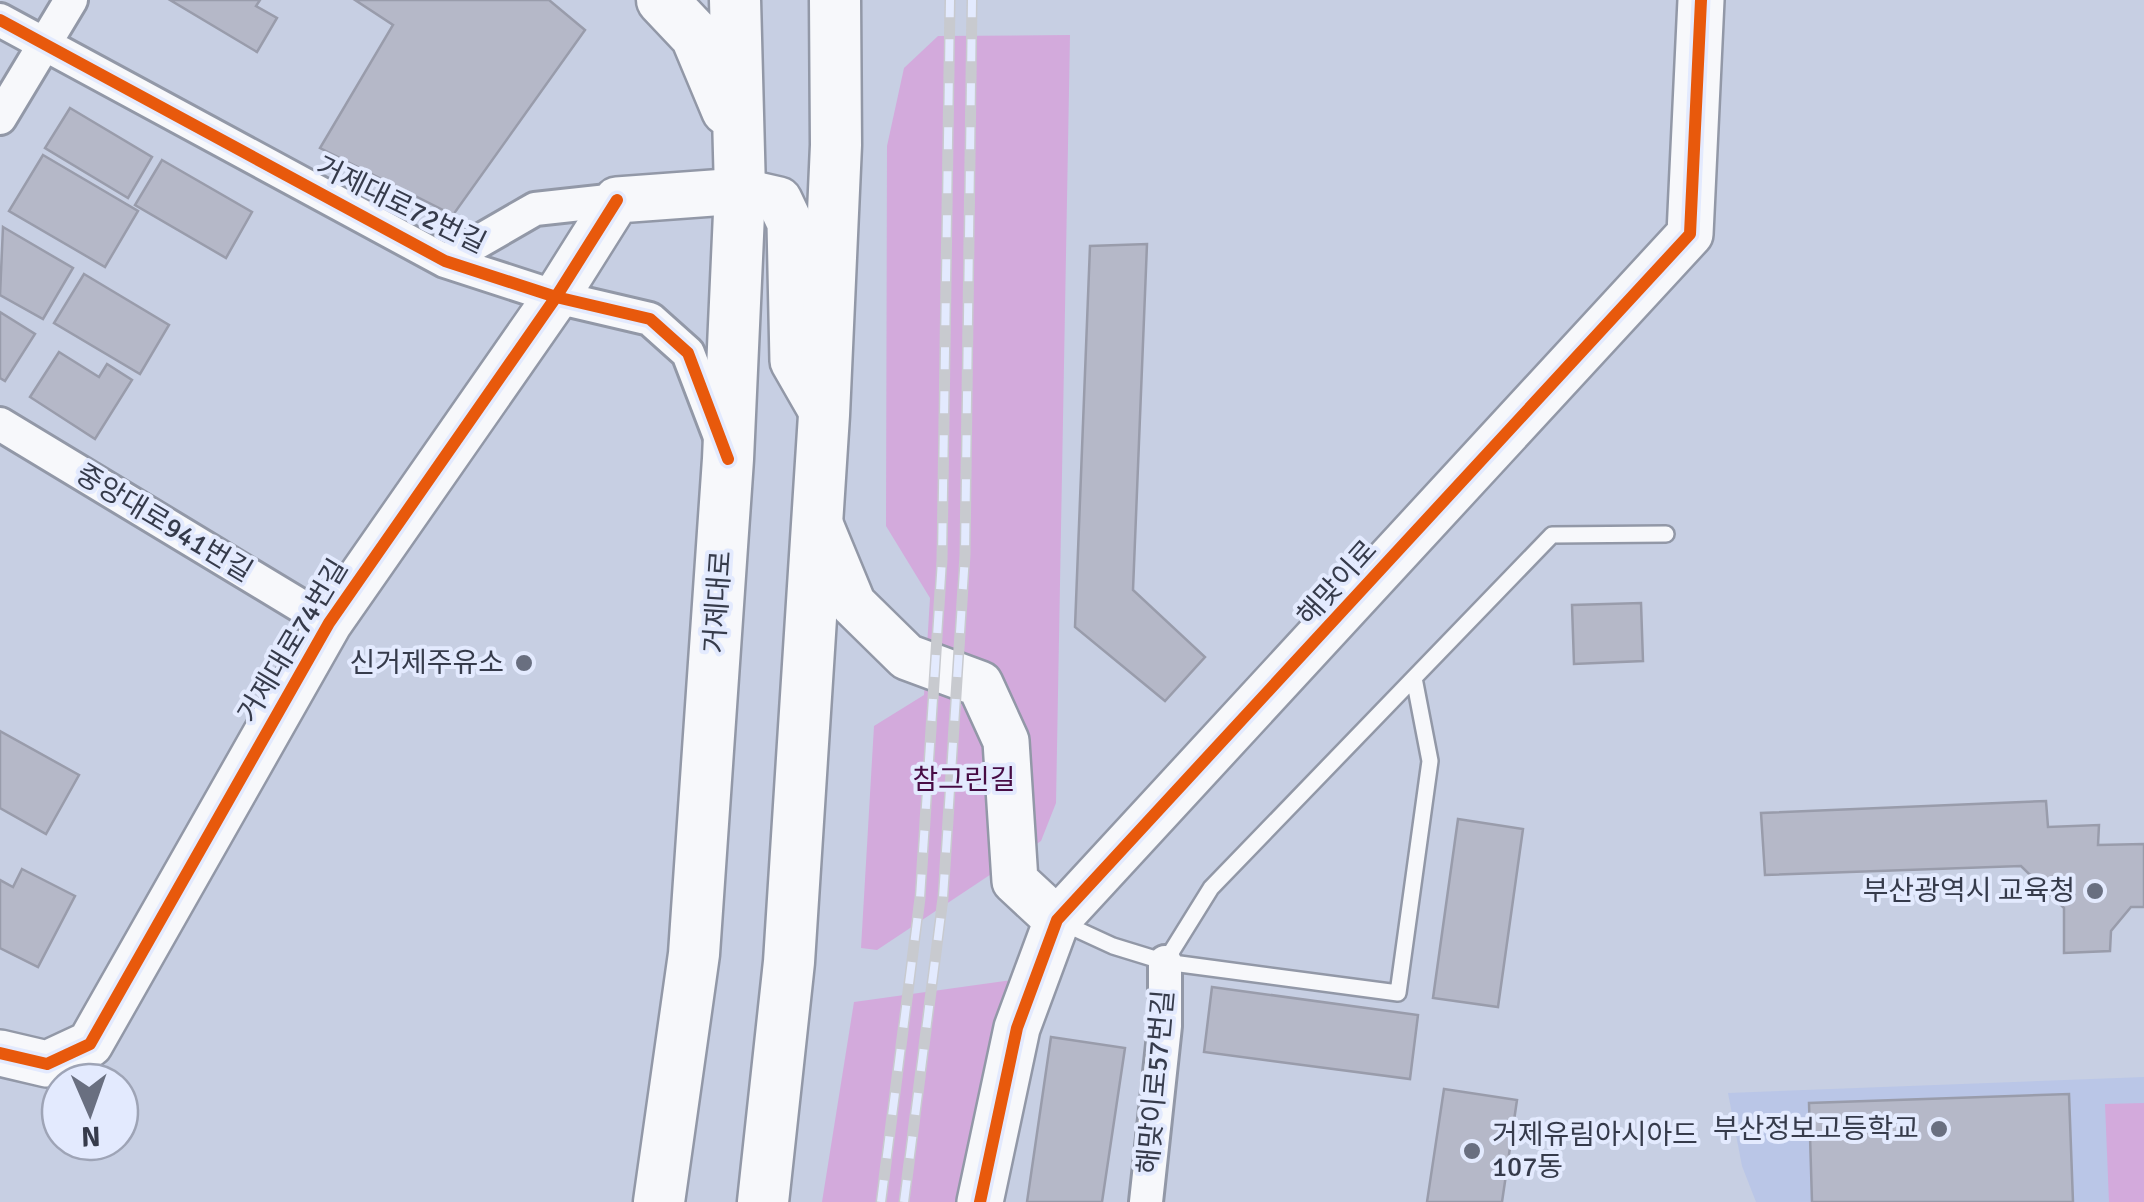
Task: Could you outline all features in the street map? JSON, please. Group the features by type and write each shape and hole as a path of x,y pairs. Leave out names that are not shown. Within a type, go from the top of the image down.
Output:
{"main road":[{"path":"662,0 696,36 740,168"},
{"name":"거제대로","path":"660,1202 694,954 728,459 740,168 735,0"},
{"path":"763,1202 789,962 824,416 836,145 835,0"}],"street":[{"path":"0,118 71,0"},
{"name":"해맞이로","path":"980,1202 1017,1028 1057,920 1690,234 1701,0"},
{"name":"거제대로72번길","path":"0,20 446,261 556,297 650,318 688,354 728,459"},
{"path":"617,200 740,168 779,200 790,224 793,361 824,416"},
{"name":"거제대로72번길","path":"446,261 536,210 617,200"},
{"name":"거제대로74번길","path":"0,1053 48,1064 90,1044 329,622 556,297 617,200"},
{"name":"중앙대로941번길","path":"0,424 329,622"},
{"path":"817,517 853,604 907,657 980,684 1006,741 1015,881 1057,920"},
{"name":"해맞이로57번길","path":"1146,1202 1165,1026 1164,962"}],"lane":[{"path":"1164,962 1211,888 1552,536 1666,534"},
{"path":"1057,920 1113,946 1164,962 1398,993 1430,761 1414,678"}],"shaded area":[{"name":"부산정보고등학교","path":"2144,1077 2144,1202 1756,1202 1742,1166 1728,1093"}],"green space":[{"name":"참그린길","path":"1070,35 1056,803 1041,841 877,950 861,948 874,726 924,695 930,598 886,526 887,146 904,68 938,36"},
{"path":"1012,980 959,1202 822,1202 854,1002"},
{"path":"2144,1103 2144,1202 2109,1202 2105,1104"}],"building":[{"path":"170,0 260,0 256,6 277,18 257,52"},
{"path":"355,0 549,0 585,30 453,215 320,148 393,25"},
{"path":"70,108 152,157 128,198 45,148"},
{"path":"43,155 138,211 105,267 9,211"},
{"path":"162,160 252,212 226,258 135,205"},
{"path":"3,227 73,268 43,319 0,295"},
{"path":"1147,244 1133,590 1205,657 1165,701 1075,627 1090,246"},
{"path":"84,274 169,325 140,374 54,323"},
{"path":"0,312 35,334 5,381 0,378"},
{"path":"59,352 99,377 107,364 132,380 95,439 30,397"},
{"path":"1641,603 1643,661 1574,664 1572,605"},
{"path":"0,731 79,775 46,834 0,808"},
{"name":"부산광역시 교육청","path":"2046,801 2048,827 2099,825 2098,845 2144,844 2144,907 2131,907 2111,931 2110,951 2064,953 2064,908 2021,866 1765,875 1761,813"},
{"path":"1458,819 1523,829 1498,1007 1433,998"},
{"path":"22,869 75,896 38,967 0,948 0,880 13,887"},
{"path":"1212,987 1418,1015 1410,1079 1204,1052"},
{"path":"1051,1037 1125,1048 1102,1202 1027,1202"},
{"name":"거제유림아시아드 107동","path":"1444,1089 1517,1100 1502,1202 1427,1202"},
{"path":"2069,1094 2073,1202 1812,1202 1809,1103"}],"railway":[{"path":"881,1202 920,898 942,560 950,0"},
{"path":"904,1202 943,898 965,555 972,0"}],"cycle path":[{"path":"980,1202 1017,1028 1057,920 1690,234 1701,0"},
{"path":"0,20 445,261 556,297 650,319 688,353 728,459"},
{"path":"0,1053 47,1064 90,1044 329,623 556,297 617,200"}],"place":[{"name":"신거제주유소","path":"524,663"},
{"name":"부산광역시 교육청","path":"2095,891"},
{"name":"부산정보고등학교","path":"1939,1129"},
{"name":"거제유림아시아드 107동","path":"1472,1151"}]}
